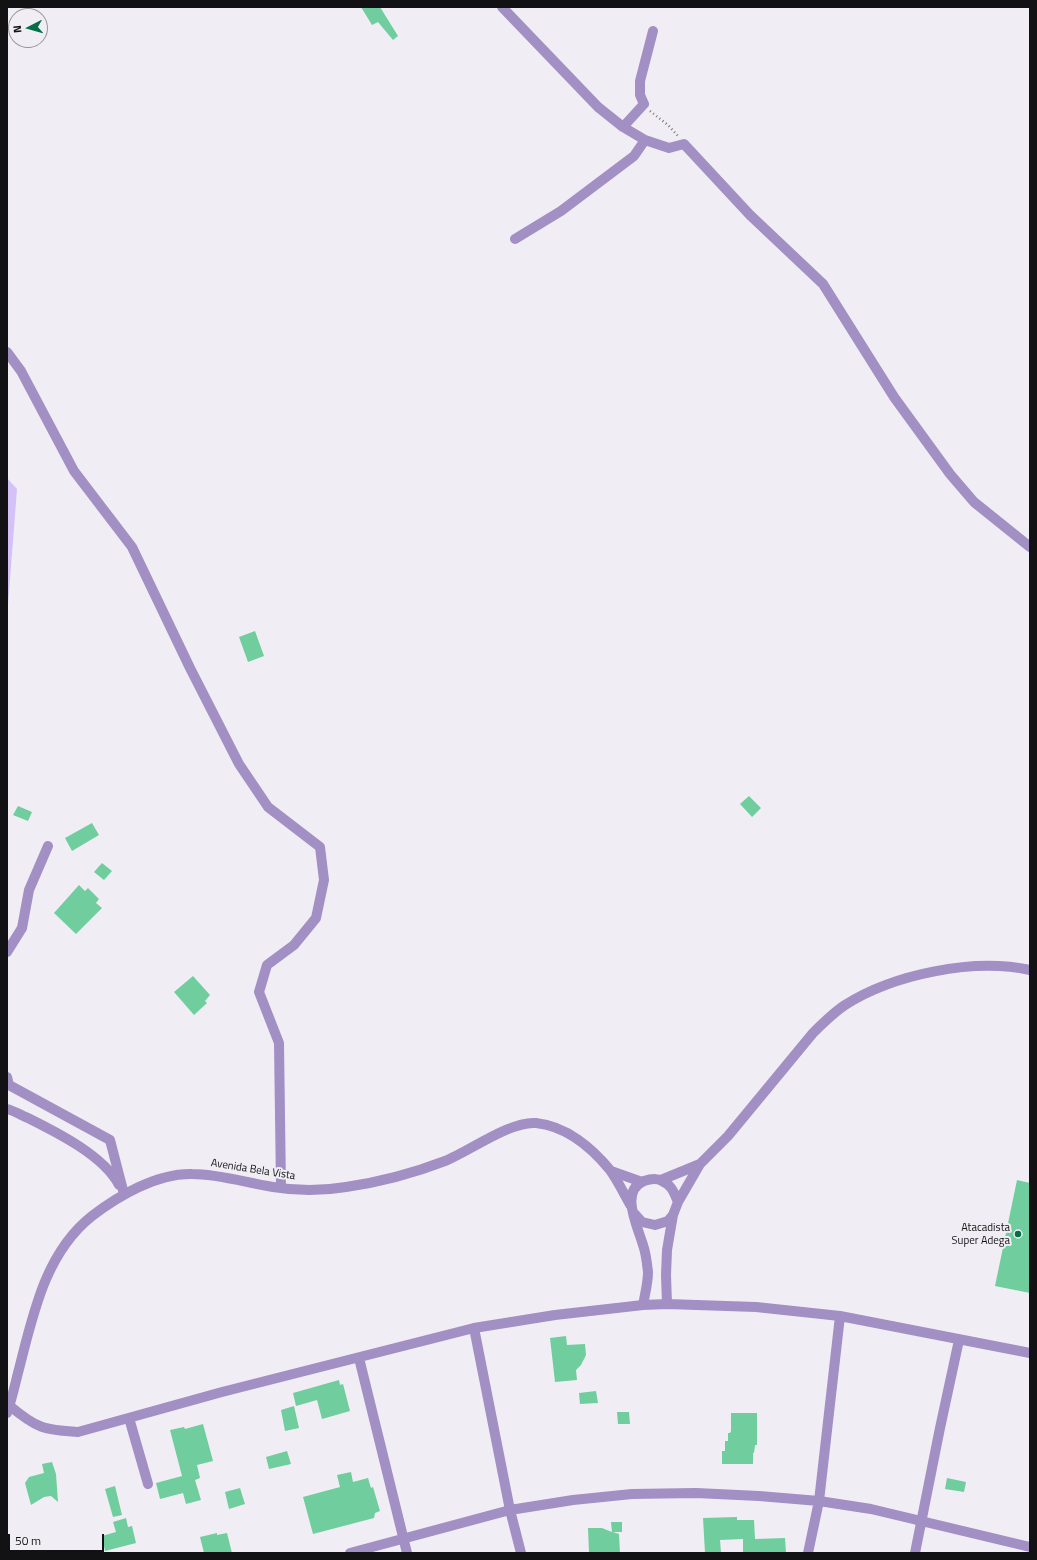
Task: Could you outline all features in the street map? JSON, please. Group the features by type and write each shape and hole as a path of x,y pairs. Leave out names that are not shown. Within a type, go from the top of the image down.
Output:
{"street":[{"path":"502,7 598,107 623,127 645,140 668,148 684,144 750,215 824,284 894,397 950,474 974,502 1030,547"},
{"path":"623,127 644,104 640,95 640,81 653,31"},
{"path":"515,239 561,211 634,156 645,140"},
{"path":"7,352 21,371 74,471 132,547 190,668 239,764 268,807 320,847 324,880 316,918 294,945 267,965 259,992 279,1043 281,1188"},
{"path":"7,952 22,928 29,890 48,846"},
{"path":"666,1304 667,1250 673,1215 678,1202 700,1164 728,1136 813,1033 827,1019 844,1006 880,987 912,976 984,966 1021,968 1030,970"},
{"path":"7,1077 9,1085 110,1140 124,1194"},
{"path":"7,1109 55,1132 96,1158 118,1182 124,1194"},
{"name":"Avenida Bela Vista","path":"8,1409 33,1315 44,1283 57,1257 68,1240 90,1217 124,1194 166,1177 190,1174 224,1176 281,1188 335,1189 365,1184 420,1169 447,1160 506,1131 519,1126 534,1123 566,1131 588,1148 611,1171 632,1209 642,1222 655,1226 668,1221 673,1215"},
{"name":"Avenida Bela Vista","path":"611,1171 642,1182 652,1179 661,1180 700,1164"},
{"path":"661,1180 672,1188 678,1202"},
{"path":"642,1182 633,1192 632,1209 644,1247 648,1272 643,1305"},
{"path":"8,1409 39,1427 58,1431 78,1432 222,1392 474,1328 555,1315 643,1305 666,1304 756,1307 840,1316 1030,1353"},
{"path":"808,1553 819,1501 840,1316"},
{"path":"474,1328 510,1510 521,1553"},
{"path":"915,1553 940,1428 960,1340"},
{"path":"359,1358 407,1553"},
{"path":"129,1418 148,1484"},
{"path":"350,1553 510,1510 573,1500 632,1494 696,1493 819,1501 871,1509 1025,1548"}],"path":[{"path":"644,104 651,112 673,130 684,144"}],"shaded area":[{"path":"7,478 17,489 7,618"}],"building":[{"path":"361,7 380,7 398,36 393,40 378,22 372,25"},
{"path":"255,631 264,656 248,662 239,637"},
{"path":"749,796 761,808 752,817 740,804"},
{"path":"18,806 32,812 28,821 13,815"},
{"path":"92,823 99,835 72,851 65,838"},
{"path":"102,863 112,871 104,880 94,872"},
{"path":"79,885 85,891 88,888 99,899 96,903 102,908 76,934 54,913"},
{"path":"193,976 210,995 205,1001 207,1003 194,1015 174,992"},
{"name":"Atacadista Super Adega","path":"1017,1180 1030,1183 1030,1293 995,1286"},
{"path":"566,1336 567,1345 585,1344 586,1355 581,1365 576,1370 577,1380 555,1382 550,1338"},
{"path":"339,1380 340,1385 343,1384 350,1411 322,1419 317,1400 296,1406 293,1393"},
{"path":"596,1391 598,1403 580,1404 579,1393"},
{"path":"294,1406 299,1428 285,1431 281,1410"},
{"path":"617,1412 629,1412 630,1424 618,1424"},
{"path":"731,1413 757,1413 757,1445 755,1445 753,1453 753,1464 722,1464 722,1451 725,1451 725,1441 728,1441 728,1433 731,1431"},
{"path":"203,1424 213,1461 197,1465 200,1478 195,1480 201,1500 186,1504 183,1493 160,1499 156,1483 182,1476 170,1430 184,1427 185,1429"},
{"path":"287,1451 291,1464 269,1469 266,1457"},
{"path":"52,1462 56,1474 58,1502 51,1496 44,1497 31,1505 25,1483 29,1477 44,1473 42,1464"},
{"path":"351,1472 353,1482 368,1478 371,1488 373,1487 380,1511 375,1513 374,1518 313,1534 303,1497 340,1487 337,1475"},
{"path":"947,1478 966,1482 964,1492 945,1489"},
{"path":"115,1486 122,1515 113,1517 105,1489"},
{"path":"240,1488 245,1504 229,1509 225,1492"},
{"path":"737,1517 737,1520 754,1520 755,1539 785,1538 786,1553 743,1553 743,1539 720,1540 721,1553 705,1553 703,1518"},
{"path":"126,1518 128,1527 132,1526 136,1543 105,1551 102,1536 116,1532 113,1522"},
{"path":"611,1522 622,1522 622,1532 613,1532 619,1534 620,1553 589,1553 588,1528 602,1528 612,1532"},
{"path":"217,1533 217,1535 227,1533 232,1553 204,1553 200,1537"}],"place":[{"name":"Atacadista Super Adega","path":"1018,1234"}]}
